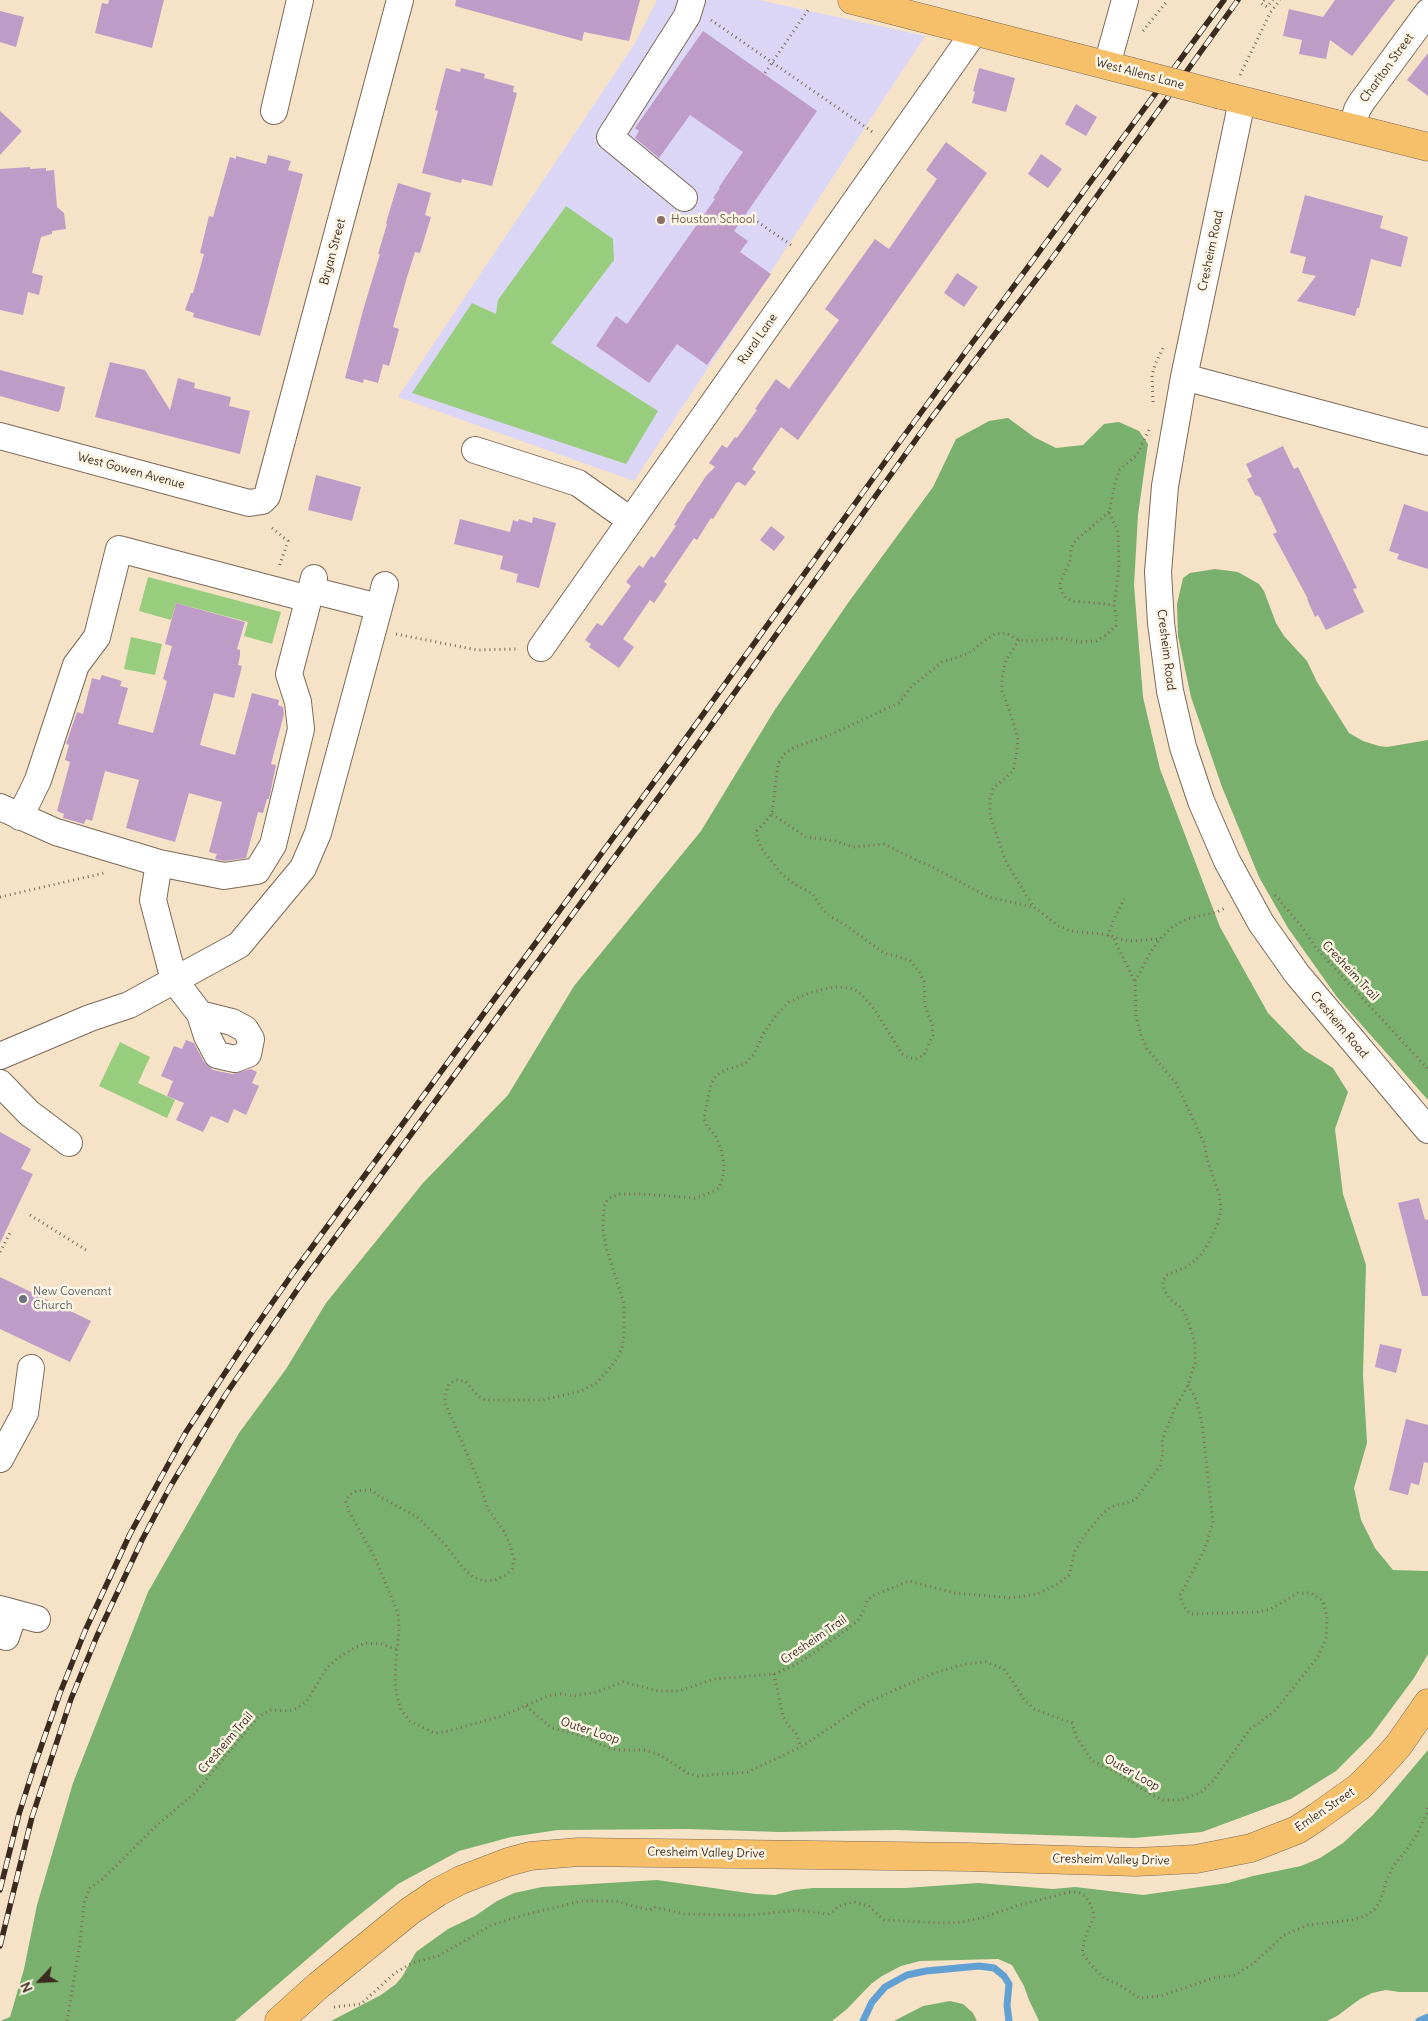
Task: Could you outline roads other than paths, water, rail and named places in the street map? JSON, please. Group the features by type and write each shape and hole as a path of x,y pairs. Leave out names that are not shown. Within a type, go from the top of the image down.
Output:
{"main road":[{"name":"West Allens Lane","path":"852,0 1118,68 1234,92 1428,147"},
{"name":"Emlen Street","path":"1187,1860 1251,1848 1297,1830 1317,1817 1359,1787 1379,1767 1404,1738 1428,1703"},
{"name":"Cresheim Valley Drive","path":"279,2021 387,1928 438,1892 483,1871 530,1856 560,1853 614,1852 968,1857 1136,1862 1187,1860"}],"street":[{"path":"274,111 300,0"},
{"name":"Bryan Street","path":"262,501 267,496 277,464 400,0"},
{"path":"1118,68 1125,0"},
{"path":"684,198 610,137 690,8"},
{"name":"Charlton Street","path":"1352,127 1361,103 1428,12"},
{"name":"Rural Lane","path":"541,648 975,31"},
{"name":"Cresheim Road","path":"1234,92 1165,486 1158,572 1161,622 1170,691 1191,774 1227,861 1266,929 1297,974 1428,1130"},
{"path":"1184,377 1428,442"},
{"name":"West Gowen Avenue","path":"0,436 249,503 262,501"},
{"path":"475,450 578,484 630,520"},
{"path":"0,1056 90,1018 128,1005 239,945 303,868 318,833 379,607 311,589 272,589 119,548 97,637 76,665 38,780 10,812 56,832 151,861 224,876 257,870 273,845 301,729 298,702 289,674 311,589"},
{"path":"151,861 153,900 174,980 200,1014"},
{"path":"0,1083 29,1112 68,1143"},
{"path":"0,1458 25,1413 31,1368"}],"waterway":[{"path":"863,2021 872,2002 885,1987 907,1975 926,1971 979,1966 994,1968 1004,1976 1009,1984 1007,2005 1009,2021"},
{"path":"1419,2021 1428,2017"}],"railway":[{"path":"0,1890 19,1814 35,1764 60,1693 85,1631 130,1534 186,1432 293,1273 668,763 895,448 1224,0"},
{"path":"0,1946 32,1817 71,1699 97,1636 142,1540 170,1487 226,1394 304,1280 700,741 930,420 1048,264 1238,0"}],"place":[{"name":"Houston School","path":"661,220"},
{"name":"New Covenant Church","path":"23,1299"}]}
